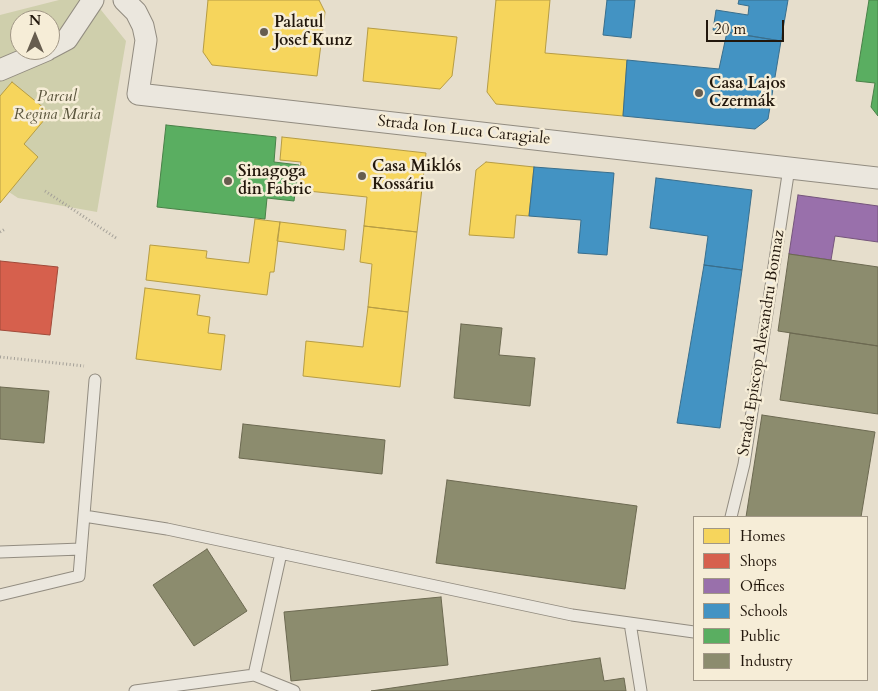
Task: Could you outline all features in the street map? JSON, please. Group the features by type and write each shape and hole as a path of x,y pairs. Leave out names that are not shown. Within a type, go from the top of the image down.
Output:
{"street":[{"path":"60,43 67,39 93,0"},
{"name":"Strada Ion Luca Caragiale","path":"133,4 143,26 146,40 138,94 878,178"},
{"path":"0,70 23,60"}],"lane":[{"name":"Strada Episcop Alexandru Bonnaz","path":"731,516 744,464 789,168"},
{"path":"0,595 79,576 95,380"},
{"path":"84,516 167,529 572,615 693,632"},
{"path":"0,552 81,549"},
{"path":"254,675 281,553"},
{"path":"630,623 641,691"},
{"path":"135,691 254,675 294,691"}],"path":[{"path":"45,191 116,238"},
{"path":"0,232 5,229"},
{"path":"0,357 87,366"}],"green space":[{"name":"Parcul Regina Maria","path":"59,0 93,0 126,41 97,212 18,198 0,186 0,15 10,12 10,60 60,60 60,10 20,10"}],"building: Homes":[{"name":"Palatul Josef Kunz","path":"208,0 319,0 325,12 317,76 212,65 203,52"},
{"path":"496,0 550,0 545,53 627,60 623,116 496,104 487,92"},
{"path":"368,28 457,37 452,76 440,89 363,81"},
{"path":"12,82 50,113 24,144 38,157 0,203 0,96"},
{"name":"Casa Miklós Kossáriu","path":"282,137 426,153 417,232 364,226 367,197 298,190 301,162 280,160"},
{"path":"486,162 534,167 529,216 516,215 514,238 469,235 476,170"},
{"path":"255,219 280,222 274,272 270,272 267,295 146,280 150,245 207,251 206,258 249,263"},
{"path":"280,222 346,230 344,250 277,241"},
{"path":"364,226 417,232 408,312 368,307 372,264 360,262"},
{"path":"145,288 200,295 197,315 210,317 208,333 225,335 221,370 136,359"},
{"path":"368,307 408,312 400,387 303,376 306,341 363,347"}],"building: Shops":[{"path":"0,261 58,267 50,335 0,330"}],"building: Offices":[{"path":"798,195 878,206 878,242 835,236 831,260 789,254"}],"building: Schools":[{"path":"607,0 635,0 631,38 603,35"},
{"path":"739,0 788,0 781,41 713,30 716,10 748,15 749,6 738,4"},
{"name":"Casa Lajos Czermák","path":"727,32 781,41 768,119 755,129 623,116 627,60 719,69"},
{"path":"534,167 614,173 607,255 578,253 581,220 529,216"},
{"path":"656,178 752,190 742,270 704,265 708,236 650,228"},
{"path":"704,265 742,270 720,428 677,423"}],"building: Public":[{"path":"869,0 878,0 878,116 871,107 875,83 856,81"},
{"name":"Sinagoga din Fabric","path":"166,125 276,137 274,162 299,165 294,201 267,198 265,219 157,207"}],"building: Industry":[{"path":"789,254 878,267 878,346 778,331"},
{"path":"461,324 502,328 499,355 535,358 530,406 454,398"},
{"path":"790,333 878,346 878,414 780,400"},
{"path":"0,387 49,391 44,443 0,439"},
{"path":"762,415 875,432 861,516 746,516"},
{"path":"243,424 385,440 382,474 239,458"},
{"path":"447,480 637,506 625,589 436,563"},
{"path":"207,549 247,611 194,646 153,585"},
{"path":"441,597 448,665 291,681 284,612"},
{"path":"600,658 604,681 624,678 626,691 371,691"}],"place":[{"name":"Palatul Josef Kunz","path":"264,32"},
{"name":"Casa Lajos Czermák","path":"699,93"},
{"name":"Casa Miklós Kossáriu","path":"362,176"},
{"name":"Sinagoga din Fabric","path":"228,181"}]}
